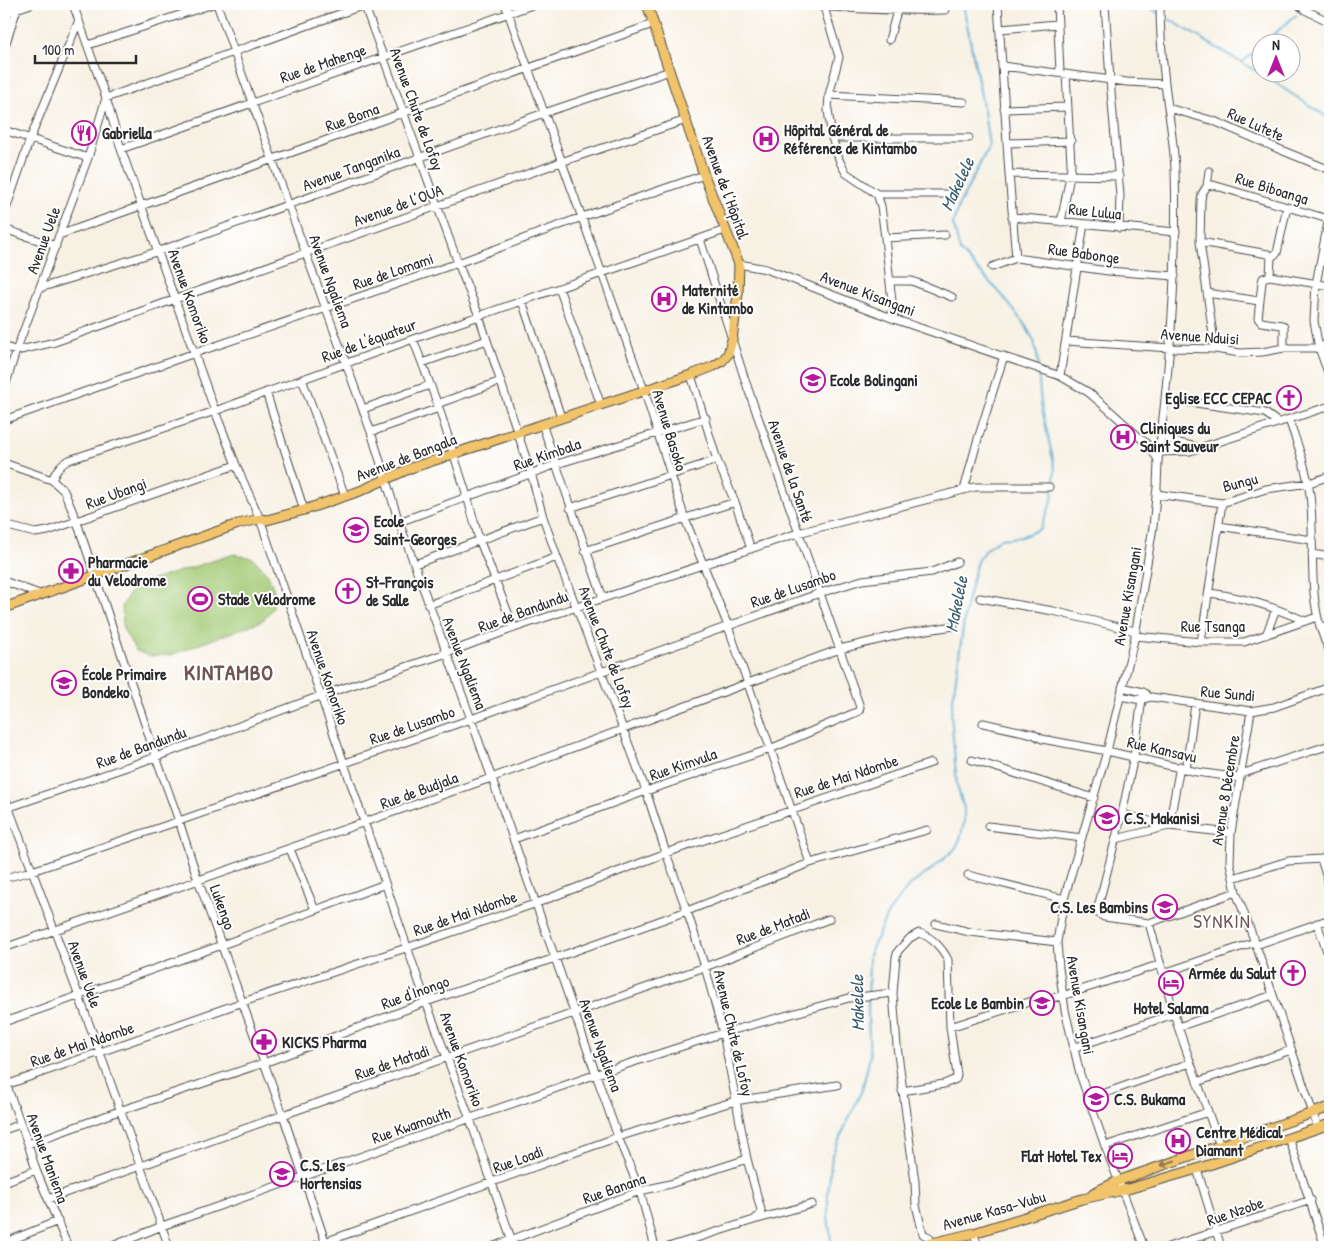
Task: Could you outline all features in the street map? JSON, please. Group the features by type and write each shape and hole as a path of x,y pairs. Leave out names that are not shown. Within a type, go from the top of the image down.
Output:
{"main road":[{"path":"647,4 686,120"},
{"name":"Avenue de l’Hôpital","path":"686,120 704,175 739,264"},
{"name":"Avenue de Bangala","path":"4,608 238,524 260,519 267,520 304,510 453,454 714,366 728,354 732,340 739,283 739,264"},
{"name":"Avenue Kasa-Vubu","path":"1082,1199 1118,1181 1330,1107"},
{"name":"Avenue Kasa-Vubu","path":"915,1247 974,1234 1082,1199 1123,1190 1197,1168 1330,1124"}],"street":[{"path":"4,13 31,4"},
{"name":"Avenue Komoriko","path":"73,4 106,98 121,149 215,411 260,519 385,884 409,947 426,1002 470,1119 512,1244"},
{"path":"88,45 213,4"},
{"name":"Avenue Ngaliema","path":"217,4 363,409 386,478 398,522 514,839 618,1137 640,1191 655,1247"},
{"path":"106,98 365,4"},
{"name":"Avenue Chute de Lofoy","path":"365,4 458,264 488,340 532,473 557,557 646,791 705,966 723,1033 747,1159 761,1210 758,1218"},
{"name":"Avenue Basoko","path":"504,4 644,390 685,519 728,626 810,863"},
{"name":"Rue de Mahenge","path":"121,149 535,4"},
{"path":"797,4 896,11 915,7 945,10"},
{"path":"998,4 1008,174 1016,258"},
{"path":"1058,4 1057,24 1071,141 1070,176 1061,222"},
{"path":"1105,4 1119,176 1119,228"},
{"path":"1158,462 1170,348 1176,232 1175,168 1165,84 1160,4"},
{"path":"1297,4 1330,22"},
{"path":"824,7 839,57 829,95 828,110 832,138 846,173 877,194 951,194"},
{"path":"4,49 17,8"},
{"path":"889,40 896,11"},
{"path":"4,215 30,139 79,20"},
{"name":"Rue Boma","path":"59,235 653,24"},
{"path":"1000,29 1057,24"},
{"path":"1002,66 1110,80 1165,84"},
{"name":"Avenue Tanganika","path":"40,288 159,251 544,113 670,71"},
{"path":"829,95 964,102"},
{"name":"Avenue Uele","path":"4,390 16,350 88,158 106,98"},
{"path":"1004,109 1068,107"},
{"name":"Rue Lutete","path":"1168,108 1214,120 1330,170"},
{"name":"Avenue de l’OUA","path":"16,350 55,342 561,162 686,120"},
{"path":"4,130 88,158"},
{"path":"832,138 969,138"},
{"path":"1007,144 1071,141"},
{"path":"1209,171 1207,186 1201,200 1200,242 1215,348"},
{"path":"1008,174 1119,176"},
{"name":"Rue de Lomami","path":"4,420 458,264 582,217 704,175"},
{"name":"Rue Biboanga","path":"1207,186 1213,185 1287,207 1329,216"},
{"path":"877,194 881,206 894,319"},
{"path":"1270,258 1277,253 1287,207"},
{"path":"1329,216 1328,236 1316,284 1314,327 1330,378"},
{"name":"Rue Lulua","path":"1012,217 1176,232"},
{"path":"1060,376 1084,224"},
{"path":"4,228 56,246"},
{"name":"Rue de L'équateur","path":"52,480 57,470 64,462 69,460 215,411 302,378 347,364 413,339 725,230"},
{"path":"885,238 945,235"},
{"name":"Avenue de la Santé","path":"700,239 732,340 860,707 859,711"},
{"path":"1200,242 1268,254 1270,258 1270,276"},
{"name":"Rue Babonge","path":"992,267 1016,258 1113,271 1174,276"},
{"name":"Avenue Kisangani","path":"739,264 766,269 894,319 1060,376 1088,392 1107,408 1148,445 1158,462 1153,527 1135,633 1107,751 1064,898 1057,942 1062,996 1073,1048 1088,1099 1144,1247"},
{"path":"1284,348 1284,328 1259,321 1259,301 1263,278 1270,276 1330,286"},
{"path":"890,281 912,281 952,297"},
{"path":"558,288 601,405"},
{"path":"1207,292 1259,301"},
{"path":"522,301 561,417"},
{"path":"413,339 468,496 479,539 514,628"},
{"path":"422,363 488,340"},
{"name":"Avenue Nduisi","path":"1066,341 1170,348 1215,348 1240,353 1284,348 1320,348"},
{"path":"1320,348 1330,342"},
{"path":"4,346 16,350"},
{"path":"964,490 1004,356"},
{"path":"691,375 706,418 717,460 735,502 751,549"},
{"path":"302,378 345,496"},
{"path":"371,432 501,381"},
{"path":"363,409 430,385"},
{"path":"266,392 304,510"},
{"path":"1189,402 1265,413 1279,423"},
{"path":"1160,452 1180,452 1200,448 1330,406"},
{"name":"Rue Kimbala","path":"398,522 557,464 706,418"},
{"path":"1289,420 1309,483 1314,596 1317,617 1330,652"},
{"path":"542,424 602,598"},
{"path":"1161,434 1174,442 1200,448"},
{"path":"570,508 717,460"},
{"path":"4,463 52,480"},
{"name":"Rue Ubangi","path":"4,526 25,531 42,532 77,522 236,465"},
{"name":"Bungu","path":"1156,494 1222,502 1266,489 1309,483 1330,476"},
{"name":"Lukengo","path":"52,480 64,491 77,522 198,880 283,1115 326,1245"},
{"name":"Rue de Bandundu","path":"6,808 156,757 320,696 577,606 798,533 964,490 986,486 1048,487"},
{"path":"585,551 735,502"},
{"path":"1201,642 1222,502"},
{"path":"414,564 544,517"},
{"path":"1219,526 1312,540"},
{"path":"1312,554 1330,557"},
{"path":"428,605 557,557"},
{"name":"Rue de Lusambo","path":"4,878 32,871 344,764 820,593 862,580 932,572 957,562"},
{"path":"4,581 42,594"},
{"path":"1210,592 1244,598 1276,608 1305,621"},
{"name":"Rue Tsanga","path":"980,598 1053,611 1135,633 1201,642 1244,642 1317,617"},
{"path":"1266,635 1276,608"},
{"path":"1321,628 1330,624"},
{"name":"Rue de Budjala","path":"4,948 491,778 840,649 954,626"},
{"name":"Rue Sundi","path":"1122,687 1143,692 1151,697 1251,711 1274,707 1330,687"},
{"path":"1143,692 1134,756 1122,814 1098,907 1099,914 1104,917 1149,923 1236,892"},
{"name":"Rue Sundi","path":"1120,696 1141,700 1151,697"},
{"path":"1169,826 1183,768 1195,704"},
{"name":"Rue Kimvula","path":"514,839 646,791 770,749 859,711"},
{"name":"Avenue 8 Décembre","path":"1251,711 1230,833 1229,857 1236,892 1256,943 1318,1128"},
{"name":"Rue Kansavu","path":"983,723 1033,734 1042,739 1134,756 1183,768 1240,776 1330,745"},
{"path":"972,760 1094,798"},
{"name":"Rue de Mai Ndombe","path":"5,1081 100,1053 243,1002 409,947 536,903 666,853 931,763"},
{"name":"Avenue Uele","path":"4,795 6,808 32,871 100,1053 119,1111 169,1247"},
{"path":"1122,814 1169,826 1230,833"},
{"path":"988,826 1082,838"},
{"path":"1116,839 1169,826"},
{"name":"Rue d'Inongo","path":"28,1144 119,1111 264,1063 426,1002 687,911 810,863 927,830"},
{"path":"290,849 315,910"},
{"path":"1233,878 1288,861 1321,859 1330,856"},
{"path":"1321,859 1330,888"},
{"path":"968,875 1064,898"},
{"path":"4,1022 222,945 385,884"},
{"name":"Rue de Matadi","path":"48,1200 705,966 829,919"},
{"path":"1164,973 1330,919"},
{"path":"1149,923 1178,1027 1220,1146"},
{"path":"1317,923 1330,960"},
{"path":"936,924 970,932 1057,942"},
{"path":"902,1090 944,1084 956,1079 957,1075 950,1027 948,960 946,954 926,935 919,933 910,938 898,952 893,993 897,1046 902,1090 915,1182 916,1205 923,1234 929,1237 932,1243"},
{"path":"950,1027 1029,1002 1062,996 1161,964"},
{"name":"Rue Kwamouth","path":"110,1247 162,1226 304,1176 597,1074 723,1033 849,998 893,993"},
{"path":"1178,1027 1273,995"},
{"path":"1073,1048 1174,1014"},
{"path":"1197,1082 1291,1050"},
{"path":"1088,1099 1190,1063"},
{"name":"Avenue Maniema","path":"5,1081 36,1170 68,1247"},
{"name":"Rue Loadi","path":"310,1247 326,1245 618,1137 735,1101 837,1085"},
{"path":"1105,1146 1208,1112"},
{"path":"4,1130 21,1124"},
{"path":"1289,1138 1325,1247"},
{"name":"Rue Banana","path":"492,1247 512,1244 640,1191 670,1184 747,1159"},
{"path":"1197,1168 1222,1247"},
{"path":"4,1182 36,1170"},
{"name":"Rue Nzobe","path":"1168,1247 1311,1200"},
{"path":"668,1247 758,1218 812,1204"},
{"path":"4,1243 58,1221"},
{"path":"974,1234 978,1247"}],"green space":[{"name":"Stade Vélodrome","path":"234,554 253,558 268,574 274,590 273,608 262,621 171,655 150,656 136,651 123,629 122,606 130,592 146,582"}],"waterway":[{"name":"Makelele","path":"963,4 989,146 959,205 953,223 960,251 1002,295 1025,325 1034,341 1038,365"},
{"path":"1144,4 1158,13"},
{"path":"1162,15 1274,82 1330,119"},
{"path":"1276,32 1296,15"},
{"path":"1242,62 1252,54"},
{"name":"Makelele","path":"832,1247 828,1216 832,1155 862,1090 870,1056 868,1016 869,955 888,913 909,886 955,849 964,823 964,808 957,786 951,713 966,607 977,561 989,546 1000,539 1021,537 1040,529 1052,501 1055,469 1041,404 1038,370"}],"place":[{"name":"Gabriella","path":"84,133"},
{"name":"Hôpital Général de Référence de Kintambo","path":"766,139"},
{"name":"Maternité de Kintambo","path":"664,299"},
{"name":"Ecole Bolingani","path":"813,380"},
{"name":"Eglise ECC CEPAC","path":"1289,398"},
{"name":"Cliniques du Saint Sauveur","path":"1123,437"},
{"name":"Ecole Saint-Georges","path":"356,530"},
{"name":"Pharmacie du Velodrome","path":"71,571"},
{"name":"St-François de Salle","path":"348,591"},
{"name":"Stade Vélodrome","path":"200,599"},
{"name":"École Primaire Bondeko","path":"64,683"},
{"name":"C.S. Makanisi","path":"1107,818"},
{"name":"C.S. Les Bambins","path":"1165,907"},
{"name":"Armée du Salut","path":"1293,973"},
{"name":"Hotel Salama","path":"1171,983"},
{"name":"Ecole Le Bambin","path":"1042,1003"},
{"name":"KICKS Pharma","path":"264,1042"},
{"name":"C.S. Bukama","path":"1096,1099"},
{"name":"Centre Médical Diamant","path":"1178,1141"},
{"name":"Flat Hotel Tex","path":"1120,1156"},
{"name":"C.S. Les Hortensias","path":"282,1174"}],"district":[{"name":"KINTAMBO","path":"229,672"},
{"name":"SYNKIN","path":"1222,921"}]}
